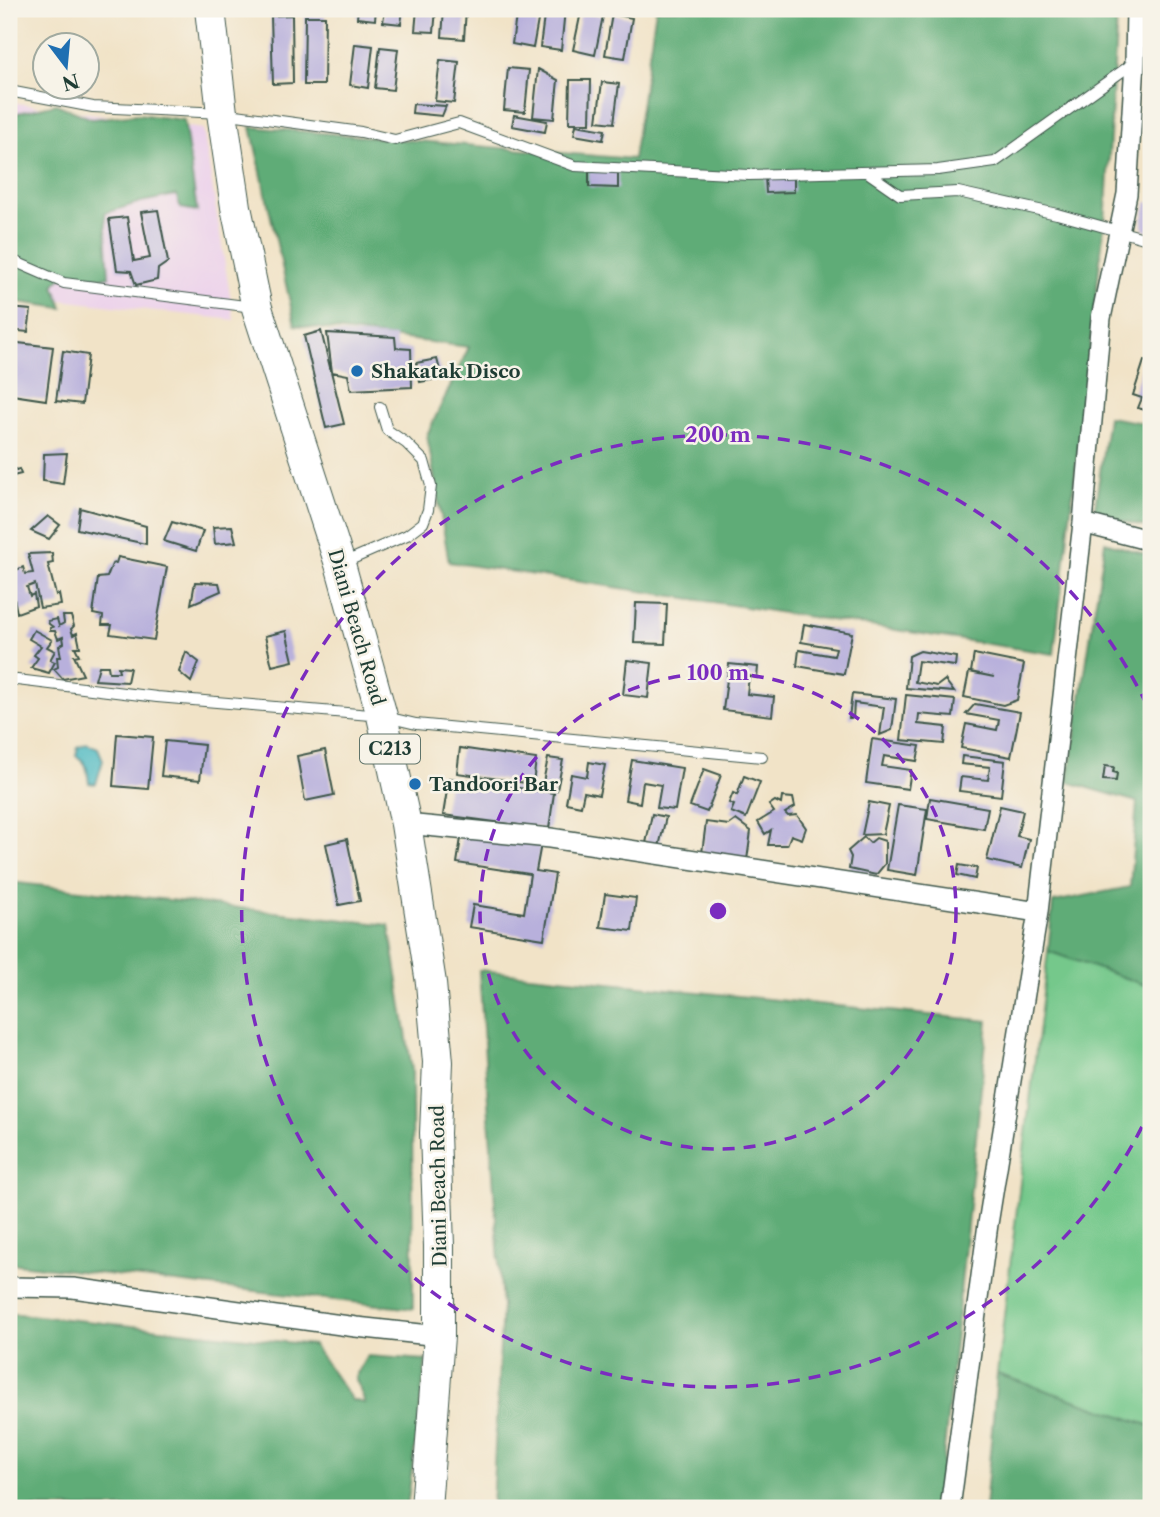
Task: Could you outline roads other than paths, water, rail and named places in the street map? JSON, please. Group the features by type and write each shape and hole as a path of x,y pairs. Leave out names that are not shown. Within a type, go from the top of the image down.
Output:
{"main road":[{"name":"Diani Beach Road","path":"210,9 236,207 257,308 340,564 382,716 406,824 431,983 438,1062 435,1133 439,1336 426,1508"}],"street":[{"path":"950,1508 988,1224 1038,912 1083,523 1101,318 1127,194 1143,63 1136,9"},
{"path":"1083,523 1151,541"},
{"path":"406,824 550,838 1038,912"},
{"path":"9,1287 73,1288 439,1336"}],"lane":[{"path":"9,91 93,107 222,113 395,139 459,123 575,166 749,175 938,170 995,162 1143,63"},
{"path":"867,172 900,195 958,192 1057,214 1151,240"},
{"path":"9,259 64,283 257,308"},
{"path":"340,564 407,535 423,523 428,510 432,486 424,461 406,443 387,430 380,407"},
{"path":"9,679 157,697 382,716 416,724 762,757"}],"water":[{"path":"87,743 98,748 103,760 96,784 89,783 85,764 76,756 78,747"}],"place":[{"name":"Shakatak Disco","path":"357,371"},
{"name":"Tandoori Bar","path":"415,784"}]}
